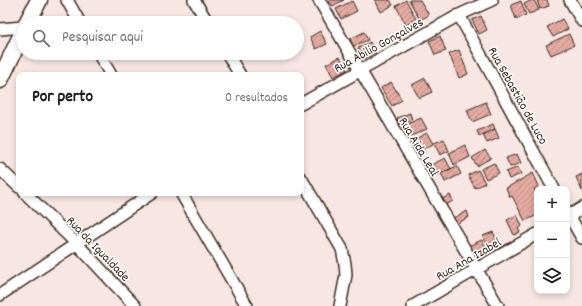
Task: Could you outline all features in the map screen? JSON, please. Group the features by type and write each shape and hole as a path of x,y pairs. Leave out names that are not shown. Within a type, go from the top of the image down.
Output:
{"main road":[{"path":"31,16 39,0"},
{"path":"0,80 16,47"}],"street":[{"path":"67,0 76,16"},
{"path":"194,0 204,16"},
{"name":"Rua Aida Leal","path":"319,0 498,306"},
{"name":"Rua Abilio Gonçalves","path":"304,102 459,15 492,0"},
{"path":"570,0 582,20"},
{"name":"Rua Sebastião de Luco","path":"459,15 552,186"},
{"path":"0,29 16,28"},
{"path":"102,60 109,72"},
{"path":"231,60 238,72"},
{"path":"0,169 16,184"},
{"path":"304,183 342,249 346,275 340,306"},
{"name":"Rua da Igualdade","path":"28,196 77,244 136,306"},
{"path":"0,295 148,196"},
{"path":"183,196 247,306"},
{"path":"570,214 582,208"},
{"path":"570,218 582,238"},
{"name":"Rua Ana Izabel","path":"413,306 534,236"}],"building":[{"path":"329,0 344,0 332,6"},
{"path":"375,0 390,0 393,5 381,12"},
{"path":"406,0 416,19 406,25 396,6"},
{"path":"409,0 420,0 429,15 420,20"},
{"path":"534,0 539,10 529,14 524,4"},
{"path":"537,0 547,0 549,6 540,9"},
{"path":"352,1 357,11 341,19 336,9"},
{"path":"521,1 526,15 516,19 511,5"},
{"path":"481,16 487,30 479,34 472,20"},
{"path":"562,19 568,29 553,37 547,27"},
{"path":"320,31 327,44 316,49 310,37"},
{"path":"364,32 368,40 353,46 350,39"},
{"path":"569,34 574,45 551,55 546,45"},
{"path":"440,36 446,51 435,55 429,41"},
{"path":"370,42 376,53 364,59 358,48"},
{"path":"459,50 468,74 459,78 449,54"},
{"path":"340,57 347,70 333,77 326,64"},
{"path":"425,78 432,92 419,98 412,85"},
{"path":"391,82 402,100 392,106 381,88"},
{"path":"486,102 491,114 472,122 467,110"},
{"path":"410,113 412,120 399,125 397,118"},
{"path":"421,118 427,129 411,136 405,125"},
{"path":"493,124 495,129 479,136 477,131"},
{"path":"495,129 499,138 487,143 483,135"},
{"path":"427,133 433,144 421,150 415,139"},
{"path":"444,139 449,151 440,155 434,143"},
{"path":"465,145 470,157 454,165 449,153"},
{"path":"485,150 491,158 477,166 472,158"},
{"path":"517,154 521,163 510,167 506,158"},
{"path":"445,158 451,169 437,175 431,165"},
{"path":"494,163 499,173 486,179 481,169"},
{"path":"457,166 461,174 445,182 441,173"},
{"path":"518,167 521,174 509,179 506,172"},
{"path":"478,170 485,183 475,188 468,175"},
{"path":"533,173 539,186 534,186 534,216 525,221 512,196 510,197 506,188"},
{"path":"582,174 582,191 576,177"},
{"path":"450,195 453,201 445,205 442,199"},
{"path":"467,211 469,217 456,224 453,218"},
{"path":"517,215 522,226 518,229 520,232 514,235 507,220"},
{"path":"493,232 498,242 488,247 483,236"},
{"path":"482,240 488,252 473,259 468,246"}]}
